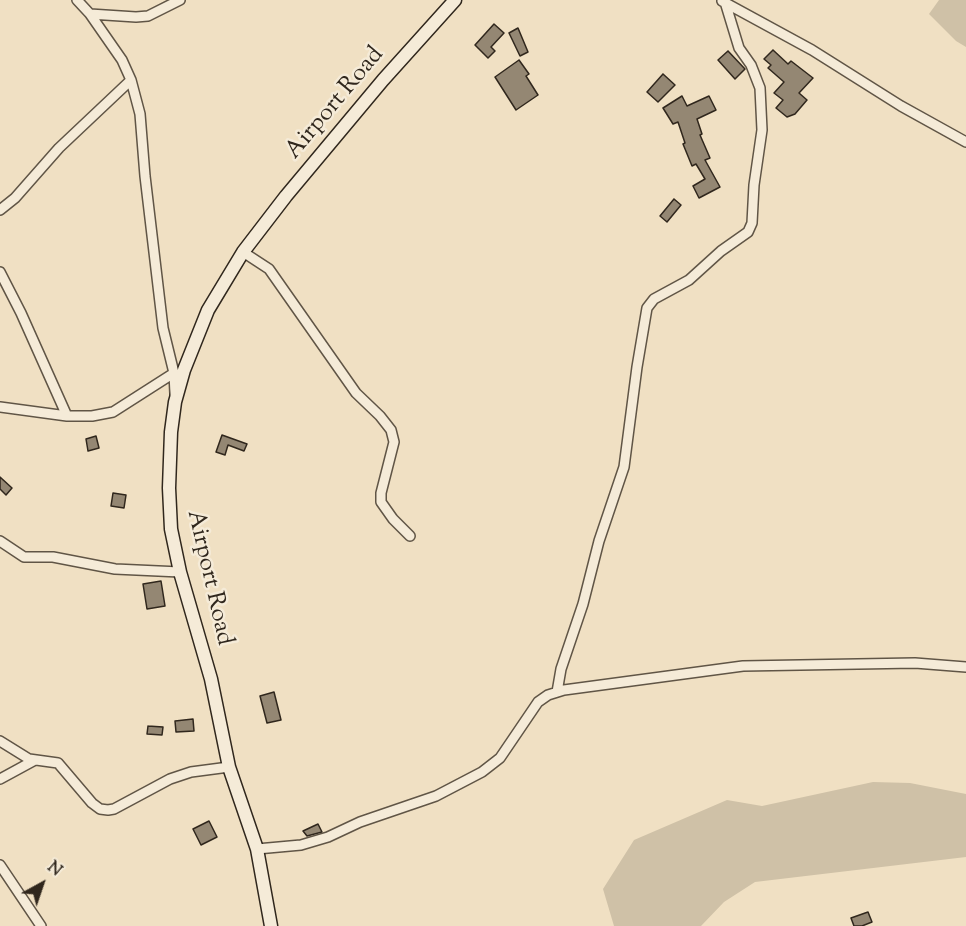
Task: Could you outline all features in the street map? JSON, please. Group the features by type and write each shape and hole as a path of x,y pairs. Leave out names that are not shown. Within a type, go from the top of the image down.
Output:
{"main road":[{"name":"Airport Road","path":"271,926 257,849 229,767 211,680 180,572 171,529 169,488 171,432 175,402 184,370 208,310 243,252 286,196 383,80 455,0"}],"street":[{"path":"77,0 90,14 122,60 131,80 140,114 163,328 174,373 175,402"},
{"path":"90,14 148,16 180,0"},
{"path":"723,1 812,50 901,106 966,142"},
{"path":"557,692 561,669 624,467 647,308 654,300 689,280 721,251 748,232 752,223 754,185 762,130 760,88 751,65 739,48 723,1"},
{"path":"0,210 15,198 59,148 131,80"},
{"path":"243,252 269,269 356,393 391,430 394,442 381,493 381,502 393,519 410,536"},
{"path":"0,272 67,416"},
{"path":"0,407 67,416 92,416 113,412 174,373"},
{"path":"0,541 24,557 53,557 115,569 180,572"},
{"path":"257,849 301,845 436,796 482,772 500,758 538,702 564,690 743,666 915,663 966,666"},
{"path":"0,741 34,760 58,763 92,803 100,809 108,810 170,779 191,772 229,767"},
{"path":"0,779 34,760"},
{"path":"0,865 41,926"}],"shaded area":[{"path":"939,0 966,0 966,47 956,41 929,14"},
{"path":"873,782 910,783 966,794 966,857 755,882 724,902 701,926 614,926 603,889 634,840 727,800 762,806"}],"building":[{"path":"494,24 504,33 491,47 495,51 488,58 475,45"},
{"path":"518,28 528,52 520,56 509,33"},
{"path":"773,50 788,64 791,61 813,78 799,93 807,100 795,114 787,117 776,108 783,100 774,93 784,82 768,68 771,65 764,59"},
{"path":"728,51 745,69 735,79 718,60"},
{"path":"519,60 529,74 526,76 538,95 516,110 495,77"},
{"path":"663,74 675,85 658,102 647,92"},
{"path":"682,96 687,106 709,96 716,110 697,119 702,134 700,135 710,158 705,160 720,187 699,198 693,186 705,179 696,164 692,166 683,144 685,143 678,122 673,124 663,108"},
{"path":"674,199 681,205 667,222 660,216"},
{"path":"222,435 247,444 244,451 228,445 225,455 216,452"},
{"path":"96,436 99,448 88,451 86,439"},
{"path":"0,477 12,488 6,495 0,489"},
{"path":"113,493 126,495 124,508 111,506"},
{"path":"161,581 165,606 147,609 143,584"},
{"path":"274,692 281,720 267,723 260,696"},
{"path":"193,719 194,731 176,732 175,721"},
{"path":"148,726 163,727 162,735 147,734"},
{"path":"209,821 217,837 201,845 193,829"},
{"path":"318,824 322,832 307,836 303,831"},
{"path":"868,912 872,922 854,926 851,918"}]}
